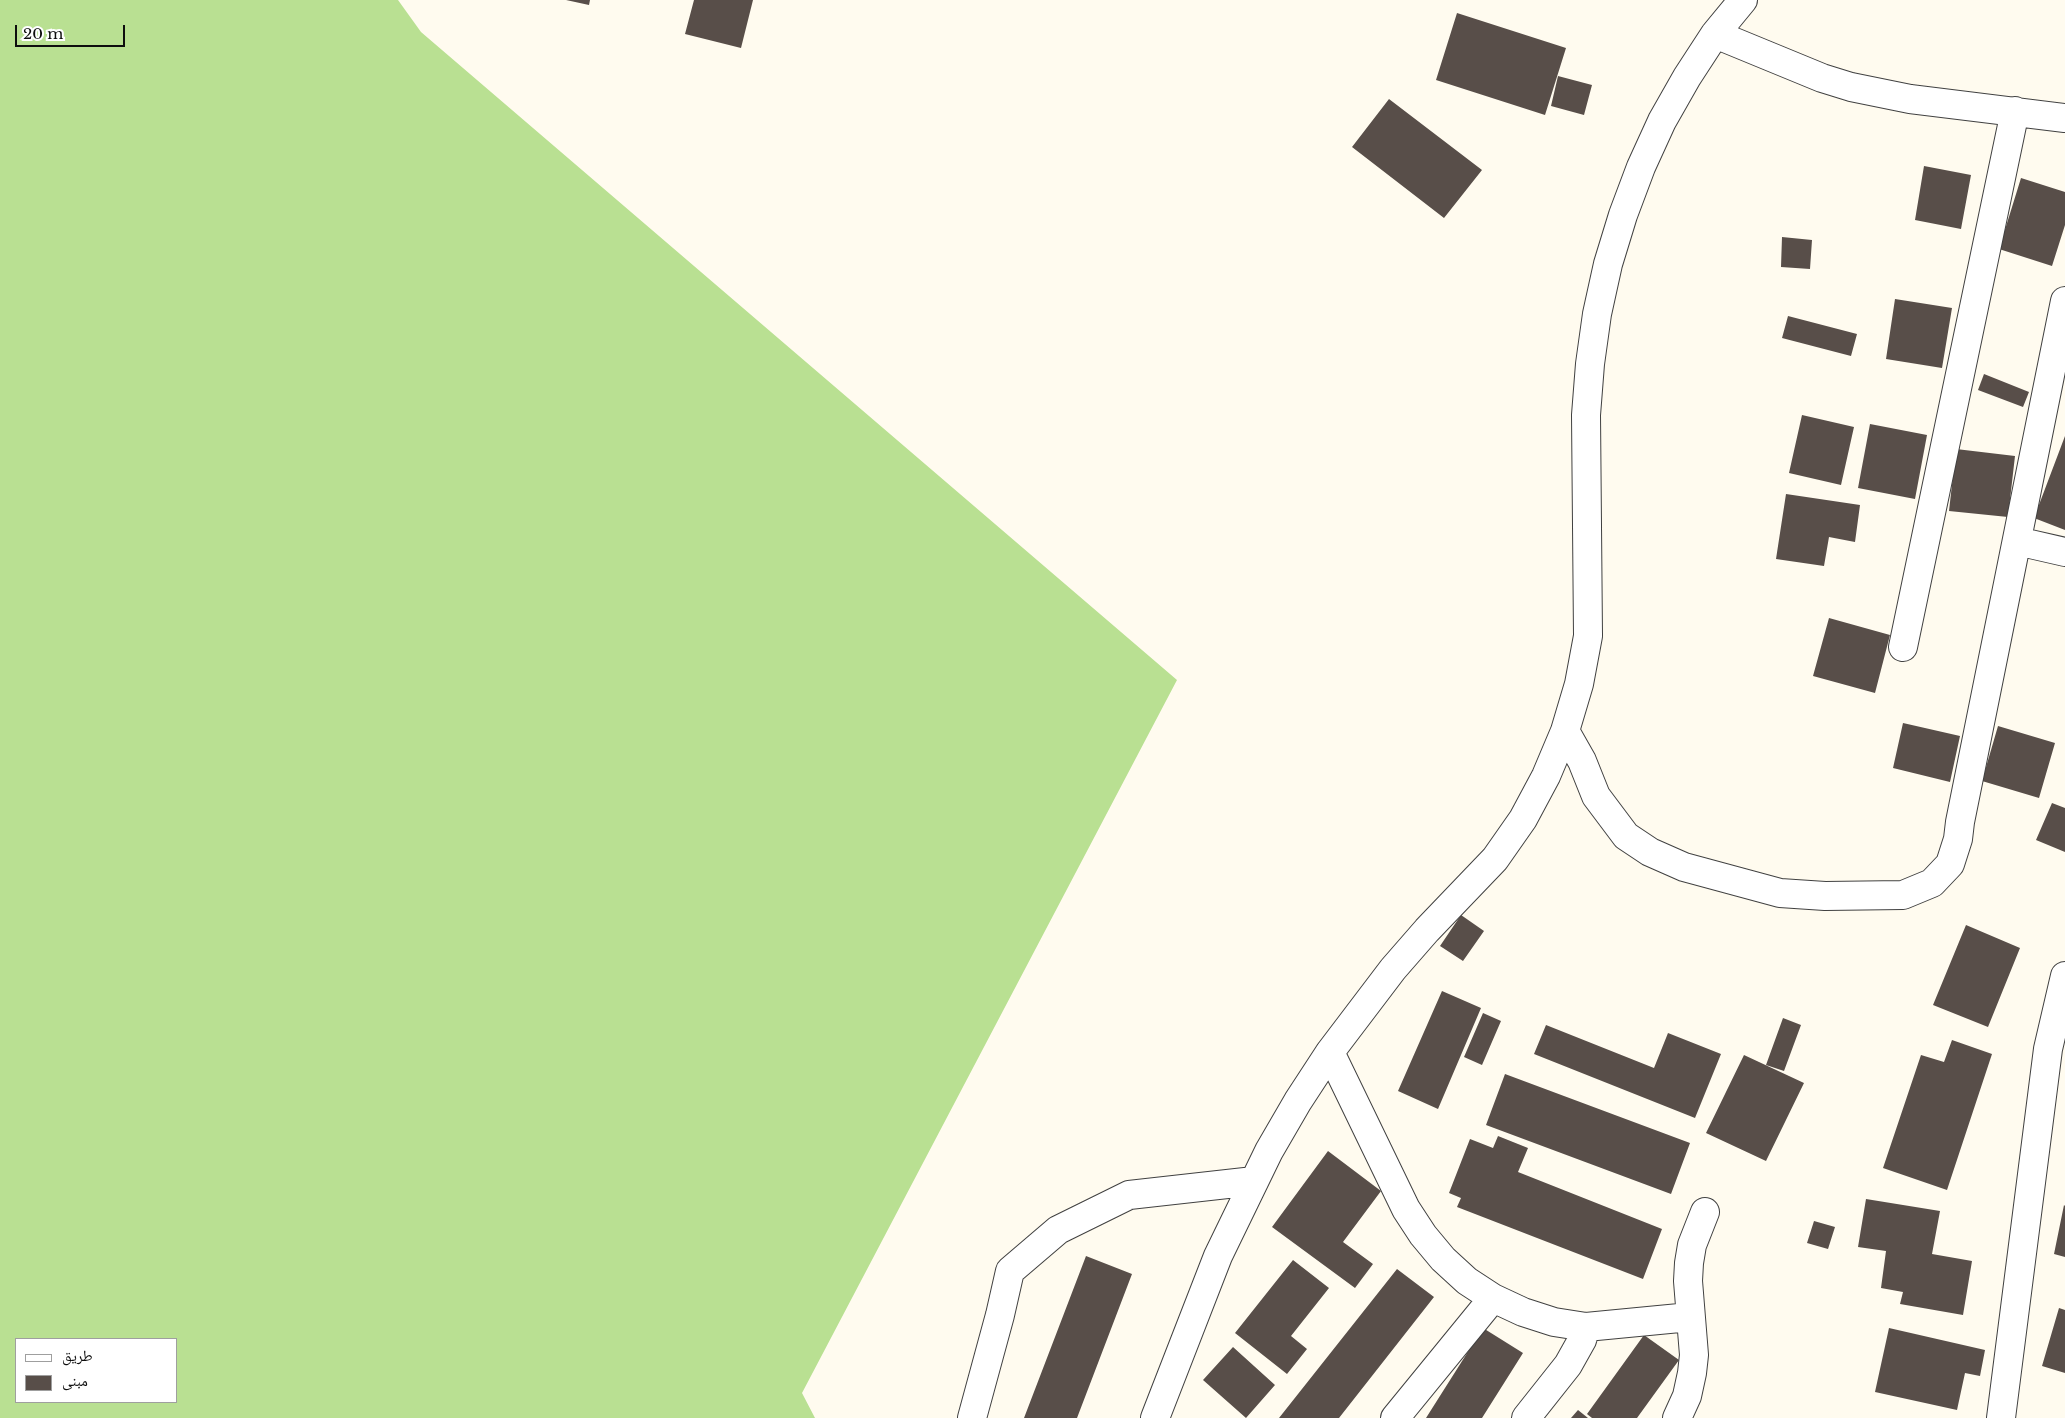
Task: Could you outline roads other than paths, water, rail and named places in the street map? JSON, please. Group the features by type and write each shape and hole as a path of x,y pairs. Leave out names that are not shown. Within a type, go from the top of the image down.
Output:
{"street":[{"path":"1156,1418 1218,1256 1254,1181 1298,1101 1330,1052 1392,969 1495,859 1523,819 1546,776 1565,731 1579,684 1588,636 1586,416 1590,364 1608,264 1623,215 1662,121 1687,76 1715,34 1743,0"},
{"path":"1715,34 1822,78 1851,87 1910,99 2065,118"},
{"path":"1903,647 2015,111"},
{"path":"1565,731 1582,761 1586,777 1596,796 1626,836 1650,852 1684,867 1780,893 1825,896 1903,895 1932,883 1950,864 1958,839 2065,301"},
{"path":"2017,541 2065,552"},
{"path":"2001,1418 2048,1049 2065,976"},
{"path":"1330,1052 1406,1209 1423,1235 1443,1259 1467,1281 1493,1298 1523,1312 1554,1322 1586,1327 1690,1317"},
{"path":"972,1418 1000,1315 1010,1270 1058,1230 1129,1195 1254,1181"},
{"path":"1677,1418 1687,1396 1694,1355 1688,1281 1689,1263 1692,1245 1705,1212"},
{"path":"1400,1416 1493,1298"},
{"path":"1526,1418 1568,1365 1582,1340 1586,1327"}]}
